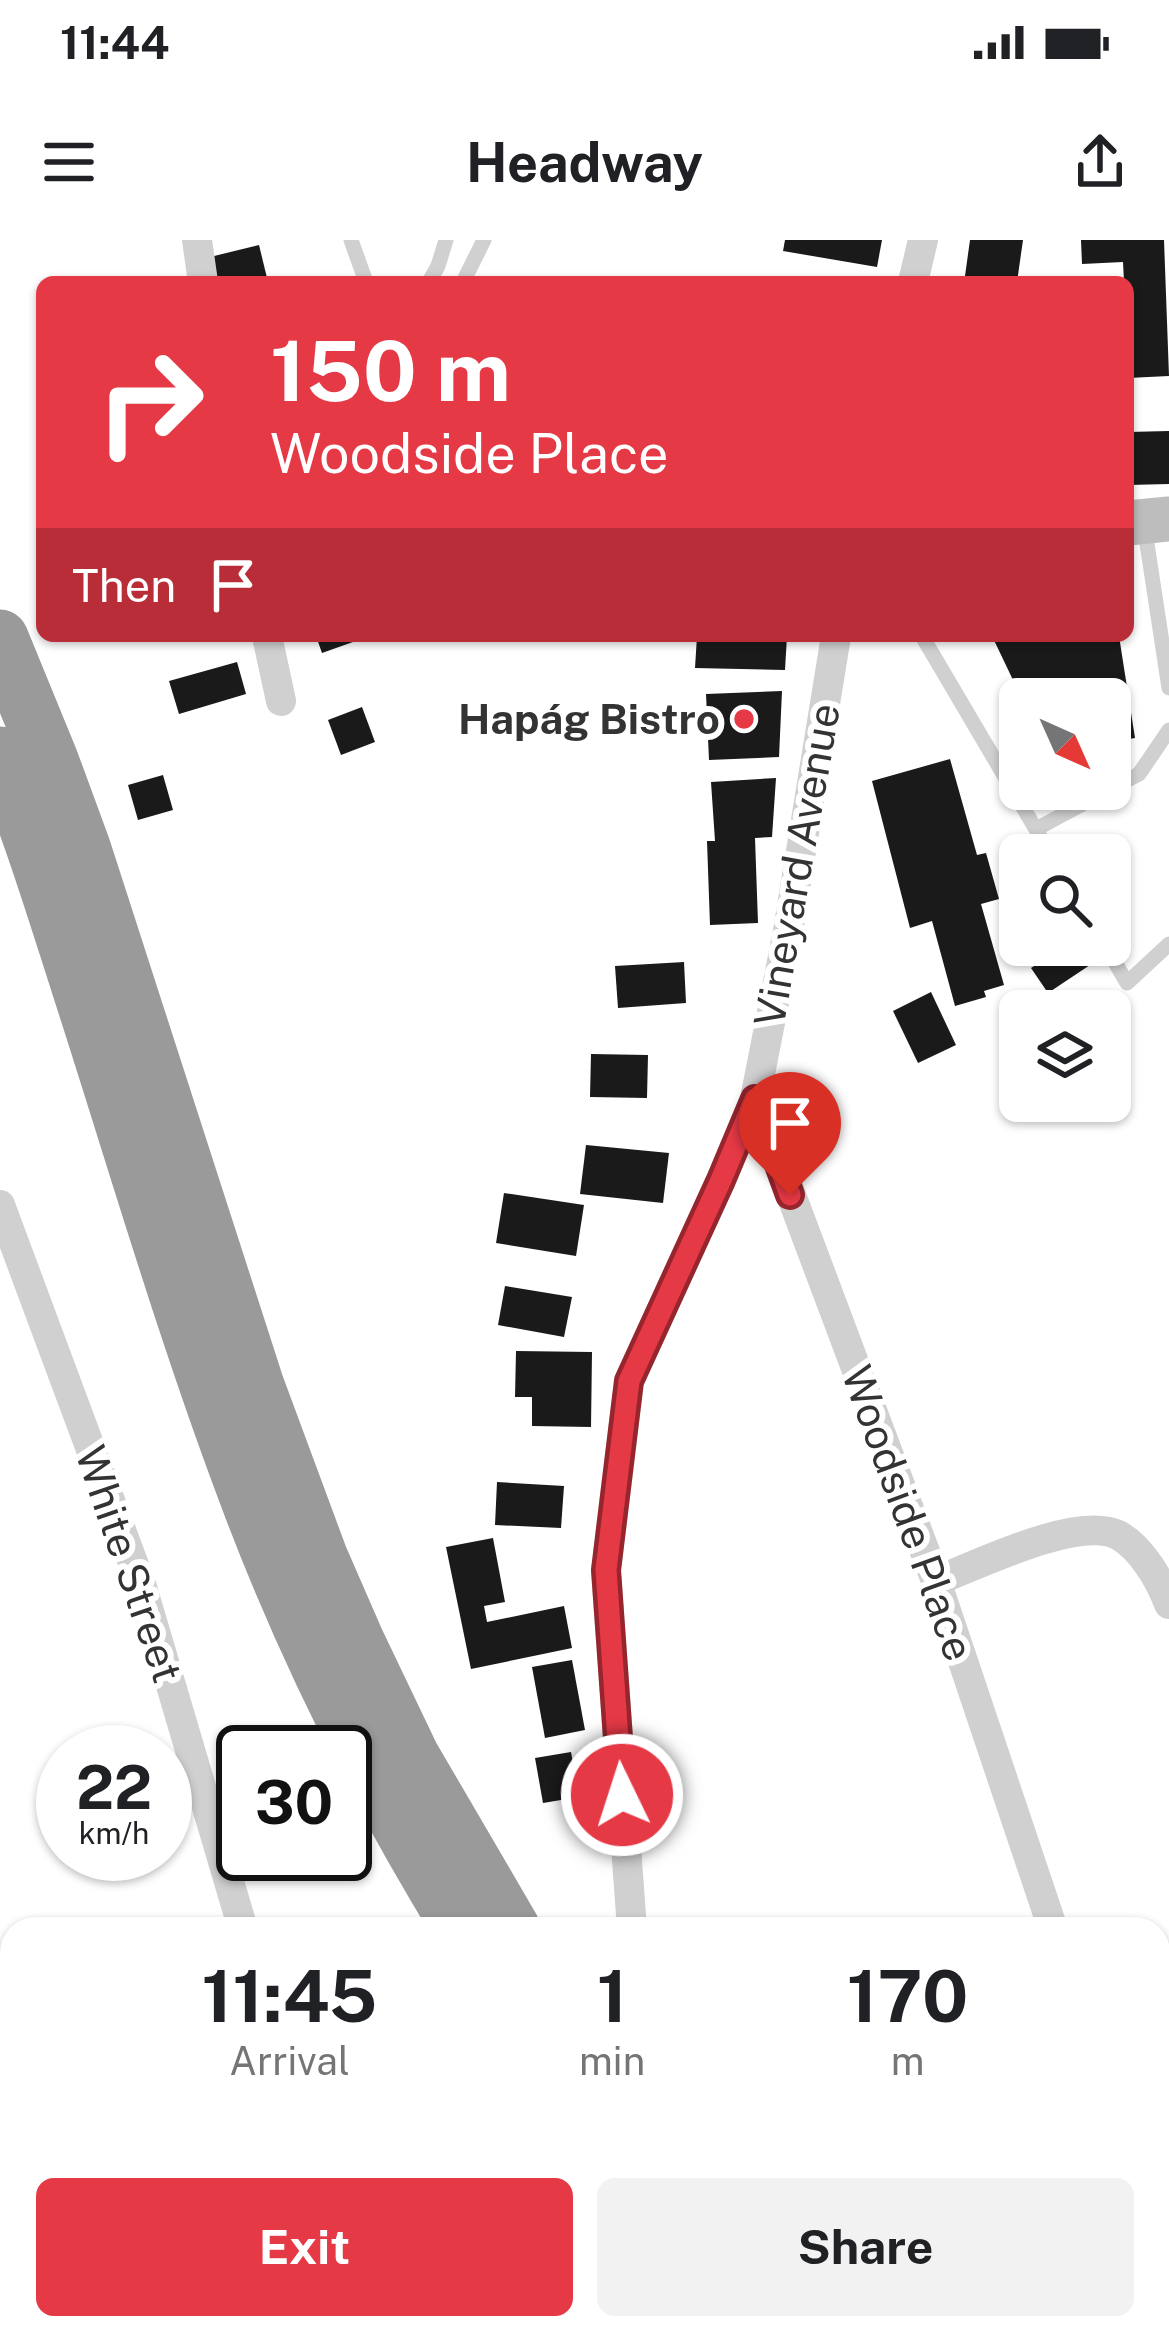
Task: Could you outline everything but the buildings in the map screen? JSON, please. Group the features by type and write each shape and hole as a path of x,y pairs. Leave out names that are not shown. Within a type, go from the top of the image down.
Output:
{"highway":[{"path":"0,638 82,847 286,1472 356,1641 411,1756 505,1917"},
{"path":"0,755 40,862 244,1487 315,1660 454,1917"}],"street":[{"path":"197,240 202,276"},
{"path":"914,276 923,240"},
{"path":"268,642 281,700"},
{"name":"Vineyard Avenue","path":"631,1917 606,1570 629,1381 755,1099 835,642"},
{"name":"Woodside Place","path":"755,1099 936,1581 1049,1917"},
{"name":"White Street","path":"0,1205 141,1584 239,1917"},
{"path":"936,1581 1088,1528 1118,1535 1140,1554 1169,1604"}],"lane":[{"path":"351,240 364,276"},
{"path":"432,276 446,240"},
{"path":"466,276 484,240"},
{"path":"1147,521 1169,688"},
{"path":"926,642 1039,834"},
{"path":"1036,829 1138,774 1169,730"},
{"path":"1117,966 1127,983 1169,944"}],"place":[{"name":"Hapág Bistro","path":"744,719"}],"route":[{"path":"622,1795 606,1570 629,1381 755,1099 790,1195"}]}
